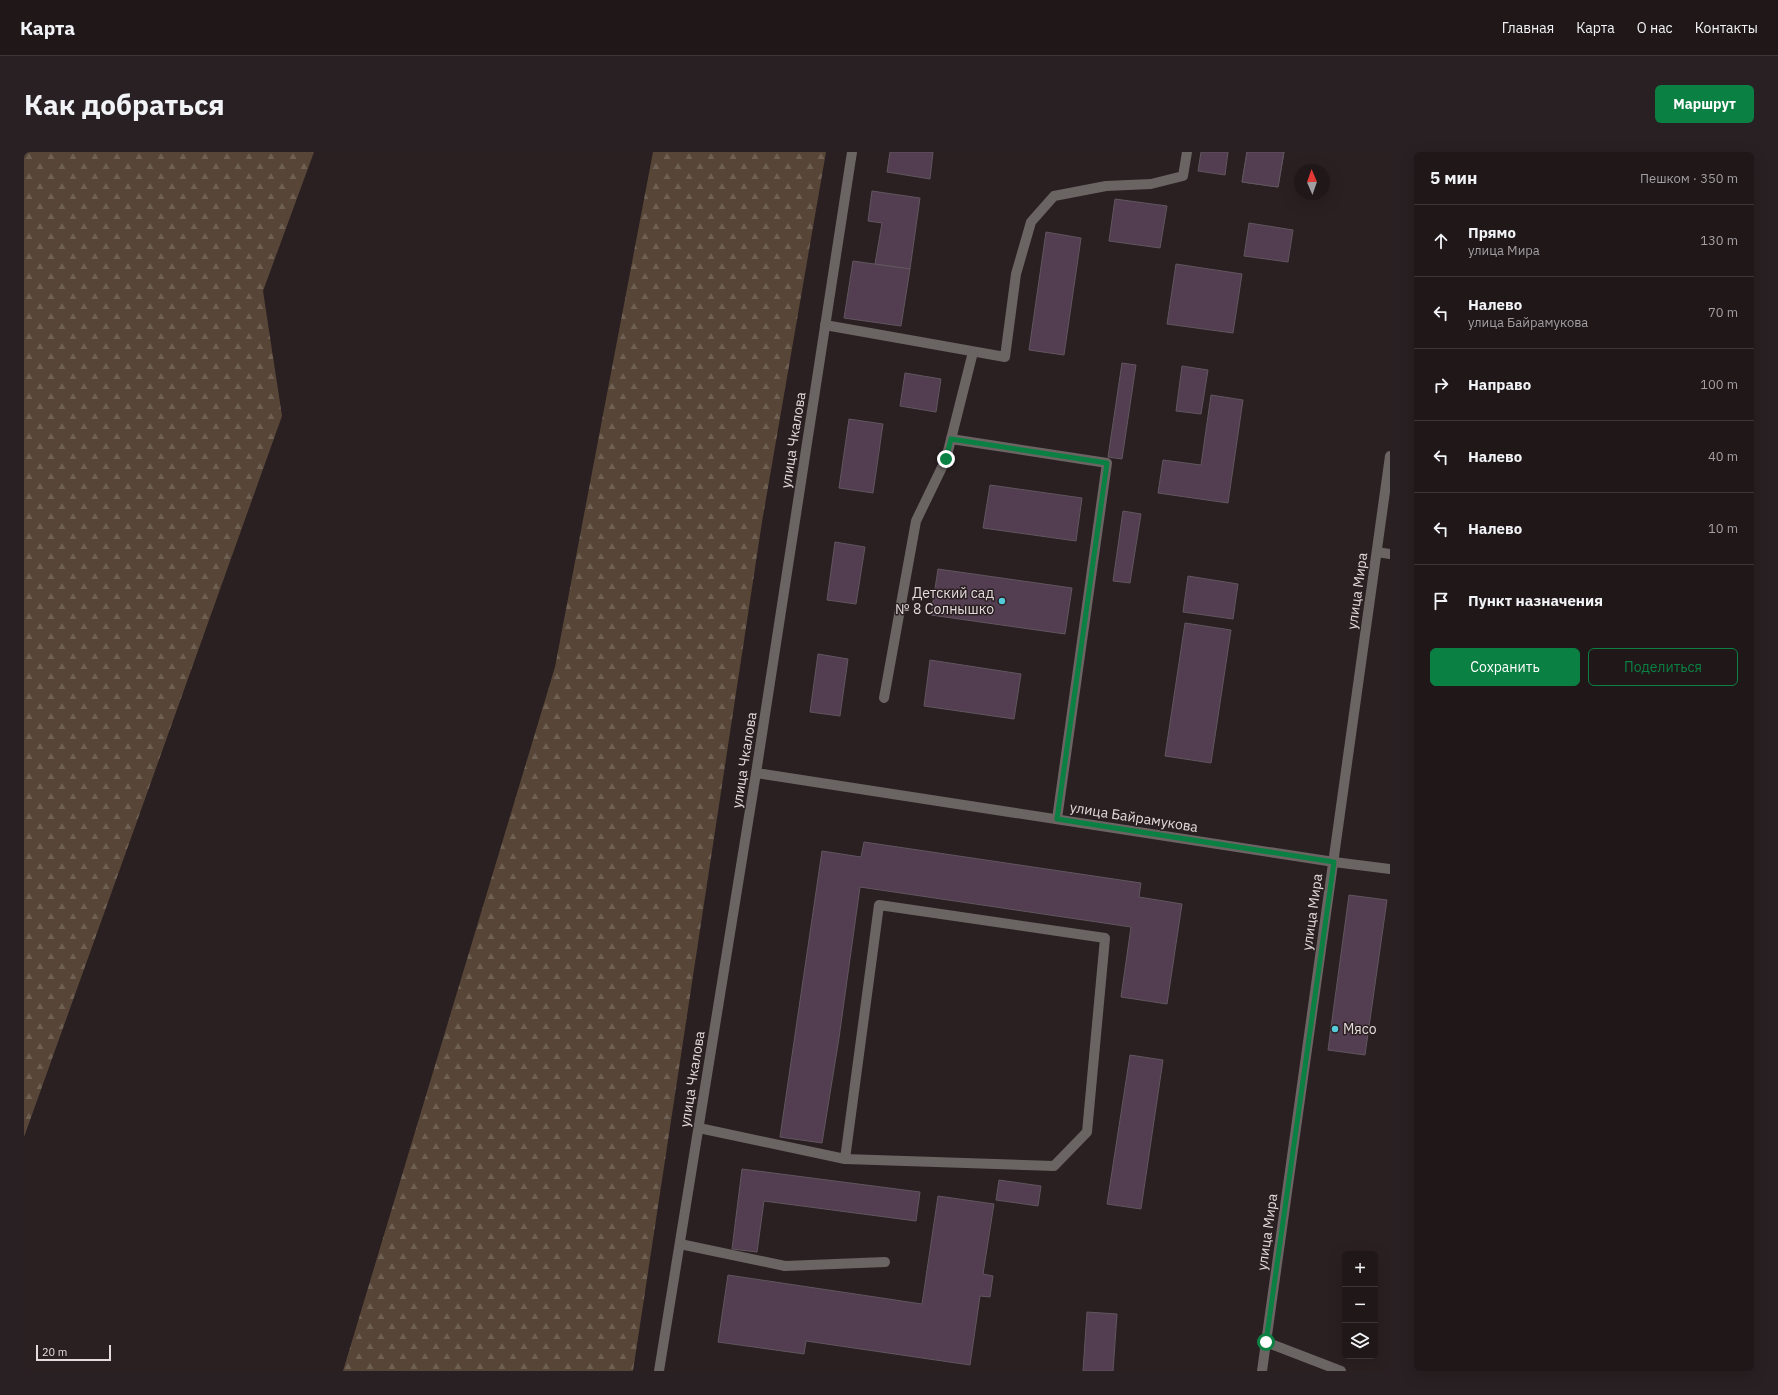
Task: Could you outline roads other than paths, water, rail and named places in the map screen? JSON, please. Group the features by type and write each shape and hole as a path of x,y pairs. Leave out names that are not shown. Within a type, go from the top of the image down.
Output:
{"street":[{"name":"улица Чкалова","path":"659,1371 756,773 852,152"},
{"path":"825,325 1005,357 1016,274 1030,222 1054,196 1106,186 1151,184 1183,176 1187,152"},
{"path":"884,698 916,521 946,459 973,352"},
{"path":"951,439 1107,463 1057,819"},
{"name":"улица Мира","path":"1262,1371 1390,456"},
{"path":"1377,552 1390,554"},
{"name":"улица Байрамукова","path":"756,773 1334,862 1390,869"},
{"path":"699,1128 845,1159 1054,1166 1087,1132 1105,938 879,905 845,1159"},
{"path":"680,1244 785,1266 885,1262"},
{"path":"1266,1342 1341,1371"}],"place":[{"name":"Детский сад № 8 Солнышко","path":"1002,601"},
{"name":"Мясо","path":"1335,1029"}]}
